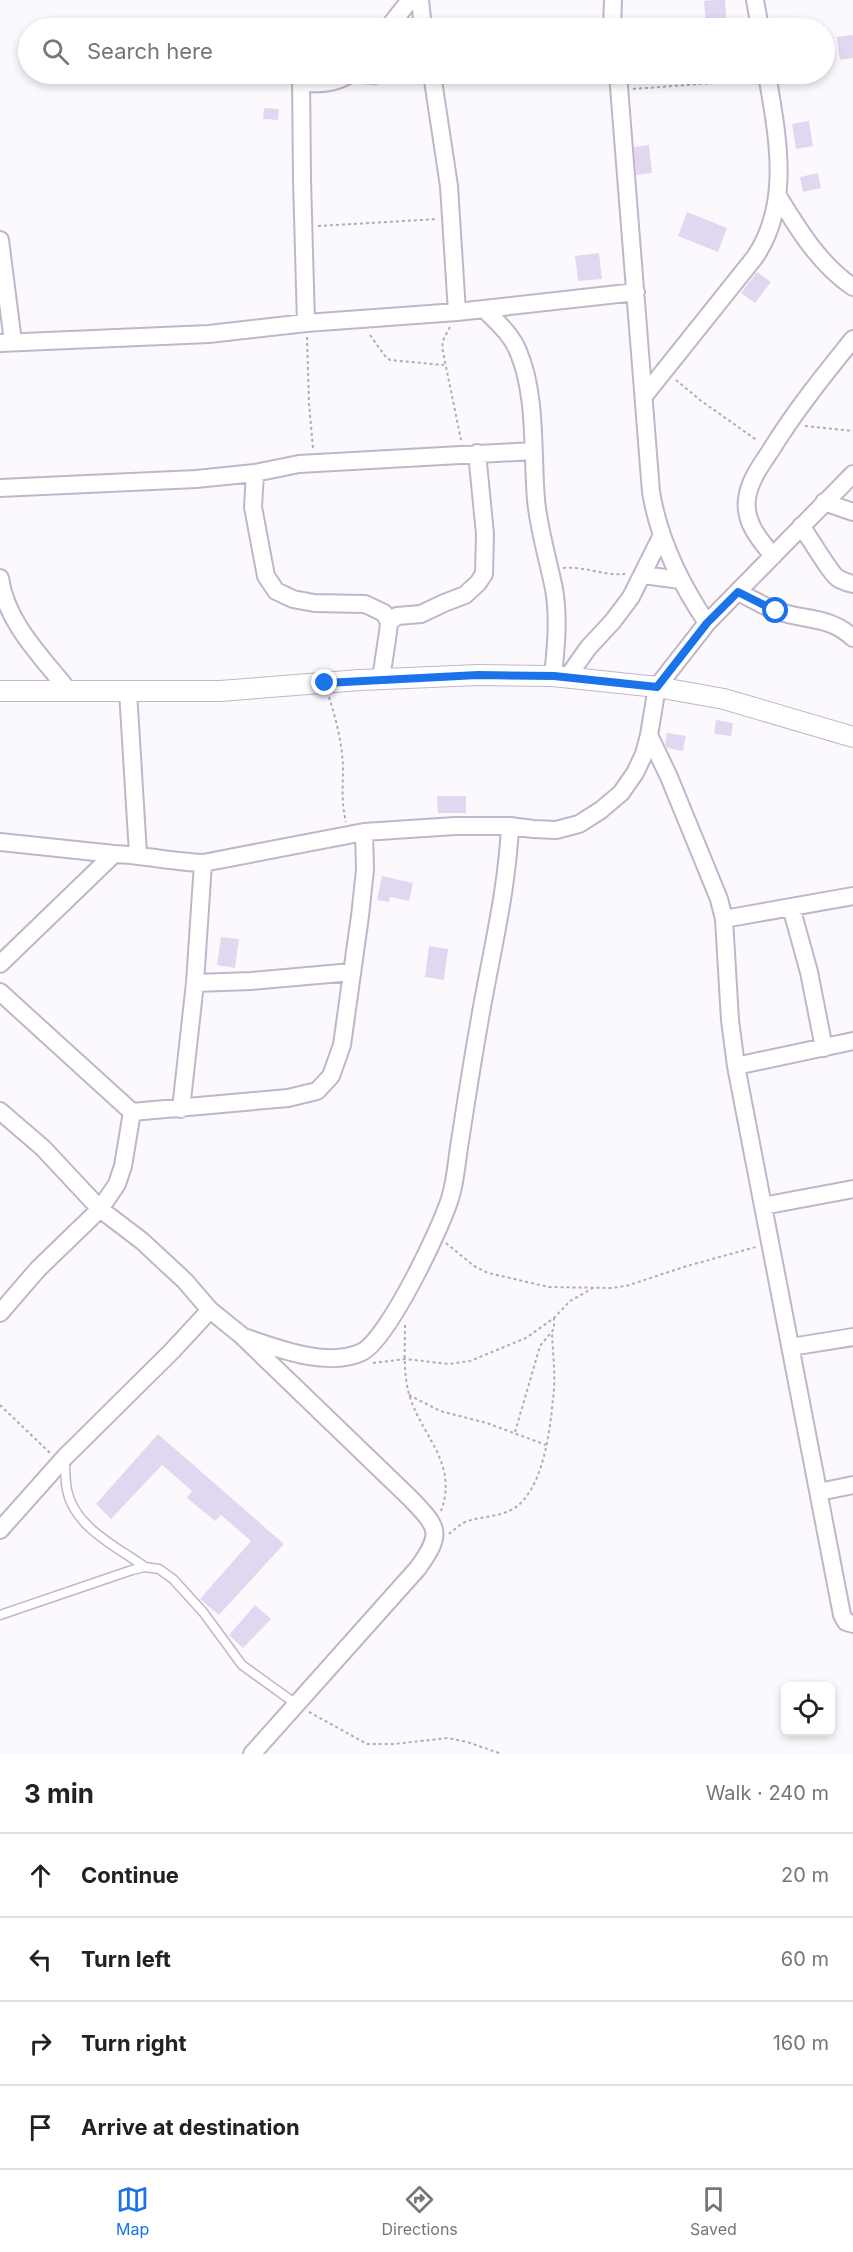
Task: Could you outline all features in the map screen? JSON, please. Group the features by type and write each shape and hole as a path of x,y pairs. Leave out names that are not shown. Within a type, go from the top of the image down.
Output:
{"street":[{"path":"396,18 410,0"},
{"path":"420,0 422,18"},
{"path":"611,18 613,0"},
{"path":"755,0 758,18"},
{"path":"302,84 306,322"},
{"path":"434,84 445,156 460,311"},
{"path":"619,84 651,492 661,537 681,580 707,623"},
{"path":"644,396 765,242 774,220 780,169 768,84"},
{"path":"778,196 811,246 842,280 853,287"},
{"path":"0,240 6,342 209,334 306,322 484,309 636,292"},
{"path":"484,309 513,340 520,354 531,414 539,528 554,590 560,677"},
{"path":"773,556 749,522 747,500 753,479 788,421 853,339"},
{"path":"0,488 196,479 255,473 299,464 533,451"},
{"path":"388,622 397,616 427,612 465,595 484,574 484,534 471,453"},
{"path":"255,473 253,507 262,565 266,576 276,591 293,599 314,603 365,604 384,613 388,622 381,679"},
{"path":"0,842 114,854 138,854 177,862 203,863 356,834 413,828 510,826 556,830 579,824 601,810 621,793 635,773 644,754 649,735 657,687 707,623 853,474"},
{"path":"824,502 853,512"},
{"path":"801,526 832,574 853,584"},
{"path":"560,677 624,607 643,575 661,537"},
{"path":"643,575 681,580"},
{"path":"0,578 10,612 22,632 68,690"},
{"path":"738,592 776,611 833,623 843,628 853,638"},
{"path":"0,691 220,692 381,679 478,675 560,677 657,687 724,699 853,737"},
{"path":"128,691 138,854"},
{"path":"649,735 669,777 719,899 724,919 730,1020 736,1066 842,1615 846,1622 853,1624"},
{"path":"241,1335 290,1352 310,1356 347,1357 364,1351 372,1344 405,1296 451,1195 489,962 502,904 510,826"},
{"path":"0,992 132,1112 288,1098 317,1091 331,1076 342,1045 363,895 356,834"},
{"path":"0,964 114,854"},
{"path":"181,1109 195,983 203,863"},
{"path":"724,919 853,896"},
{"path":"791,907 809,972 824,1048"},
{"path":"195,983 251,981 352,972"},
{"path":"736,1066 853,1041"},
{"path":"0,1111 43,1148 100,1209 142,1241 185,1281 210,1310 241,1335 410,1498 430,1519 434,1527 435,1538 432,1549 382,1610 252,1754"},
{"path":"0,1313 38,1269 100,1209 117,1184 123,1166 132,1112"},
{"path":"763,1206 853,1190"},
{"path":"0,1530 62,1460 210,1310"},
{"path":"791,1347 853,1337"},
{"path":"819,1492 853,1485"}],"lane":[{"path":"62,1460 68,1492 75,1510 94,1532 144,1567"},
{"path":"0,1615 144,1567 159,1569 173,1579 203,1612 242,1665 296,1704"}],"path":[{"path":"303,226 452,218"},
{"path":"460,311 447,331 442,347 458,430 471,453"},
{"path":"361,319 379,348 390,360 445,365"},
{"path":"306,322 309,403 315,463"},
{"path":"665,370 700,400 771,450"},
{"path":"788,421 819,429 853,431"},
{"path":"548,570 579,567 608,574 643,575"},
{"path":"325,683 336,722 342,761 342,809 356,834"},
{"path":"435,1233 467,1261 488,1273 549,1287 626,1286 770,1243"},
{"path":"405,1359 449,1364 470,1361 526,1338 554,1318 570,1301 596,1287"},
{"path":"405,1296 405,1359 409,1395 433,1442 447,1480 443,1504 434,1527"},
{"path":"432,1549 468,1521 502,1514 514,1509 535,1483 546,1444 554,1398 552,1334 554,1318"},
{"path":"515,1432 540,1346 552,1334"},
{"path":"409,1395 440,1411 515,1432 546,1444"},
{"path":"0,1405 62,1460"},
{"path":"296,1704 367,1744 394,1744 448,1738 502,1754"}],"building":[{"path":"725,0 726,18 705,18 704,1"},
{"path":"853,35 853,58 840,60 837,37"},
{"path":"264,108 279,109 278,120 263,119"},
{"path":"809,121 813,146 796,149 792,124"},
{"path":"649,145 652,173 636,175 634,147"},
{"path":"818,173 821,188 803,192 800,177"},
{"path":"687,212 727,228 718,252 678,236"},
{"path":"599,253 602,279 578,281 575,256"},
{"path":"757,272 771,282 755,303 741,293"},
{"path":"716,720 733,723 731,736 714,734"},
{"path":"667,733 686,736 683,751 667,748 665,744"},
{"path":"437,796 466,796 466,813 438,813"},
{"path":"382,876 413,883 409,901 390,897 389,902 377,900"},
{"path":"221,937 239,939 235,968 217,965"},
{"path":"429,946 448,949 444,980 425,977"},
{"path":"158,1434 284,1544 219,1615 200,1599 251,1541 221,1515 215,1521 187,1498 192,1491 162,1465 111,1519 96,1504"},
{"path":"255,1605 271,1619 243,1648 229,1635"}],"route":[{"path":"325,683 478,675 554,676 657,687 707,623 738,592 776,611"}]}
